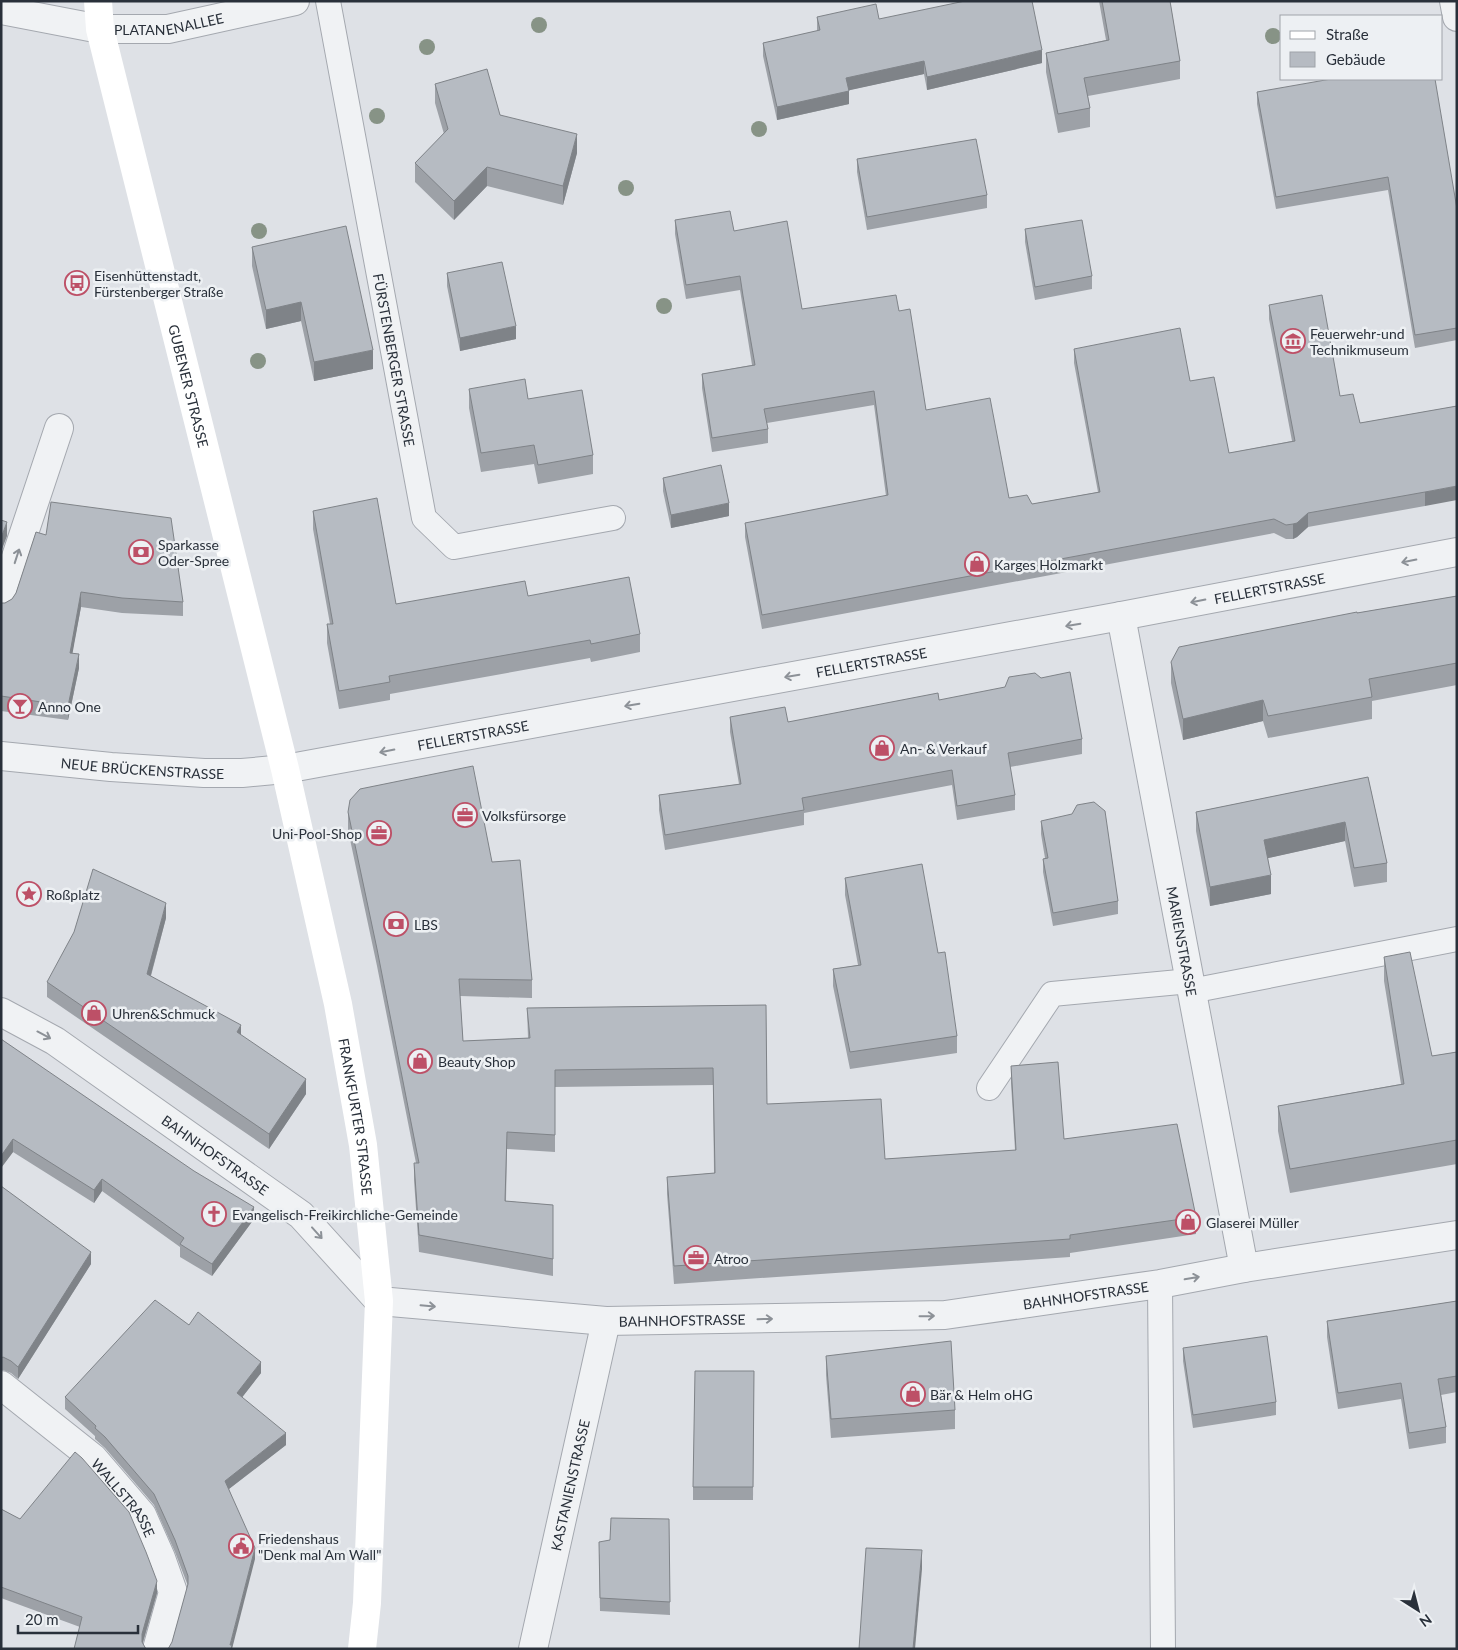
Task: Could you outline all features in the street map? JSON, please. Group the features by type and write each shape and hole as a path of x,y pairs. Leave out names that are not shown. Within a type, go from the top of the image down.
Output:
{"main road":[{"name":"GUBENER STRASSE","path":"98,1 100,29 285,769"},
{"name":"FRANKFURTER STRASSE","path":"285,769 334,986 362,1136 379,1301 367,1593 362,1649"}],"street":[{"name":"PLATANENALLEE","path":"1,10 100,29 168,29 294,1"},
{"path":"1454,1 1457,17"},
{"path":"1,602 59,428"},
{"name":"FELLERTSTRASSE","path":"285,769 1121,616 1457,552"},
{"name":"MARIENSTRASSE","path":"1121,616 1244,1268"},
{"name":"NEUE BRÜCKENSTRASSE","path":"1,756 111,767 204,773 242,773 285,769"},
{"name":"BAHNHOFSTRASSE","path":"1,1012 55,1041 301,1215 379,1301 606,1321 946,1315 1160,1284 1244,1268 1457,1235"},
{"name":"KASTANIENSTRASSE","path":"533,1649 606,1321"},
{"name":"WALLSTRASSE","path":"1,1385 93,1458 142,1515 162,1558 173,1592 156,1649"}],"lane":[{"name":"FÜRSTENBERGER STRASSE","path":"328,1 424,518 454,547 613,518"},
{"path":"989,1088 1052,994 1191,986 1457,939"},
{"path":"1160,1284 1163,1649"}],"building":[{"path":"965,1 1032,1 1042,50 927,77 924,61 846,78 849,91 777,107 763,43 820,30 817,17 876,4 879,19"},
{"path":"1102,1 1170,1 1180,61 1084,78 1090,108 1058,114 1046,53 1109,40"},
{"path":"487,69 500,115 577,134 563,186 487,167 454,201 415,163 448,129 435,84"},
{"path":"1325,80 1435,80 1457,209 1457,328 1415,335 1388,177 1276,197 1257,92"},
{"path":"976,139 987,195 867,217 857,159"},
{"path":"730,211 734,231 787,221 802,309 896,295 899,311 910,309 926,410 990,398 1009,498 1027,495 1032,504 1100,492 1074,349 1180,328 1190,381 1214,377 1229,453 1295,441 1269,305 1322,295 1340,396 1353,394 1360,423 1457,406 1457,486 1308,513 1297,523 1293,524 1286,525 1274,519 762,615 745,523 888,495 874,391 764,409 768,429 712,438 702,374 755,365 740,276 686,285 675,220"},
{"path":"1082,220 1092,276 1035,287 1025,229"},
{"path":"346,226 373,350 314,362 301,302 266,310 252,247"},
{"path":"502,262 516,326 460,338 447,273"},
{"path":"525,379 528,399 582,390 593,455 538,465 534,445 481,453 469,389"},
{"path":"721,465 729,503 671,515 663,478"},
{"path":"377,498 396,604 525,581 528,596 629,577 640,634 591,644 590,640 389,676 390,682 339,691 327,624 333,624 313,511"},
{"path":"51,502 171,518 183,602 122,598 81,592 70,653 79,654 68,706 1,696 1,603 12,599 16,593 36,532 46,535"},
{"path":"1,520 7,522 1,538"},
{"path":"1457,596 1457,663 1369,679 1372,697 1268,716 1263,700 1183,719 1171,662 1179,647 1357,612"},
{"path":"1070,672 1082,739 1008,753 1015,795 957,806 952,770 802,798 804,810 665,835 659,795 741,784 730,717 785,707 788,722 938,693 939,700 1005,687 1009,677 1035,673 1041,678"},
{"path":"473,766 492,862 520,860 532,980 459,979 463,1041 530,1038 527,1008 766,1005 767,1104 881,1099 885,1159 1016,1150 1011,1066 1058,1062 1064,1139 1177,1124 1196,1217 1070,1235 1070,1239 674,1266 667,1177 715,1173 713,1068 555,1070 555,1135 507,1132 505,1201 553,1205 553,1259 419,1235 414,1163 419,1163 348,812 350,800 360,789"},
{"path":"1368,777 1387,863 1354,868 1345,822 1264,840 1271,875 1210,887 1196,812"},
{"path":"1094,802 1105,811 1118,901 1053,913 1043,859 1048,858 1041,821 1072,814 1077,805"},
{"path":"922,864 938,953 945,952 957,1036 850,1052 833,969 861,965 845,878"},
{"path":"93,869 166,903 147,974 241,1025 237,1032 306,1079 269,1134 47,982 74,932"},
{"path":"1410,952 1432,1056 1457,1052 1457,1140 1290,1169 1278,1106 1404,1084 1384,957"},
{"path":"1,1039 194,1171 254,1207 212,1264 180,1244 184,1238 102,1179 94,1190 13,1139 1,1156"},
{"path":"1,1186 91,1252 18,1367 11,1361 3,1357 1,1358"},
{"path":"155,1300 189,1325 198,1312 261,1362 237,1393 286,1433 225,1481 255,1548 230,1645 232,1645 231,1649 168,1649 172,1642 188,1584 188,1576 175,1540 154,1494 95,1428 96,1426 65,1397"},
{"path":"1457,1301 1457,1376 1438,1379 1446,1427 1409,1433 1401,1383 1338,1393 1327,1321"},
{"path":"1267,1336 1276,1402 1193,1415 1183,1348"},
{"path":"951,1341 955,1410 831,1419 826,1356"},
{"path":"695,1371 754,1371 753,1487 693,1487"},
{"path":"75,1452 129,1512 157,1581 142,1634 142,1642 146,1649 74,1649 82,1617 1,1587 1,1509 20,1519"},
{"path":"611,1518 669,1519 670,1602 600,1598 599,1542 610,1540"},
{"path":"866,1548 922,1550 913,1649 859,1649"}],"place":[{"name":"Eisenhüttenstadt, Fürstenberger Straße","path":"77,283"},
{"name":"Feuerwehr-und Technikmuseum","path":"1293,341"},
{"name":"Sparkasse Oder-Spree","path":"141,552"},
{"name":"Karges Holzmarkt","path":"977,564"},
{"name":"Anno One","path":"20,706"},
{"name":"An- & Verkauf","path":"882,748"},
{"name":"Volksfürsorge","path":"465,815"},
{"name":"Uni-Pool-Shop","path":"379,833"},
{"name":"Roßplatz","path":"29,894"},
{"name":"LBS","path":"396,924"},
{"name":"Uhren&Schmuck","path":"94,1013"},
{"name":"Beauty Shop","path":"420,1061"},
{"name":"Evangelisch-Freikirchliche-Gemeinde","path":"214,1214"},
{"name":"Glaserei Müller","path":"1188,1222"},
{"name":"Atroo","path":"696,1258"},
{"name":"Bär & Helm oHG","path":"913,1394"},
{"name":"Friedenshaus \"Denk mal Am Wall\"","path":"241,1546"}]}
